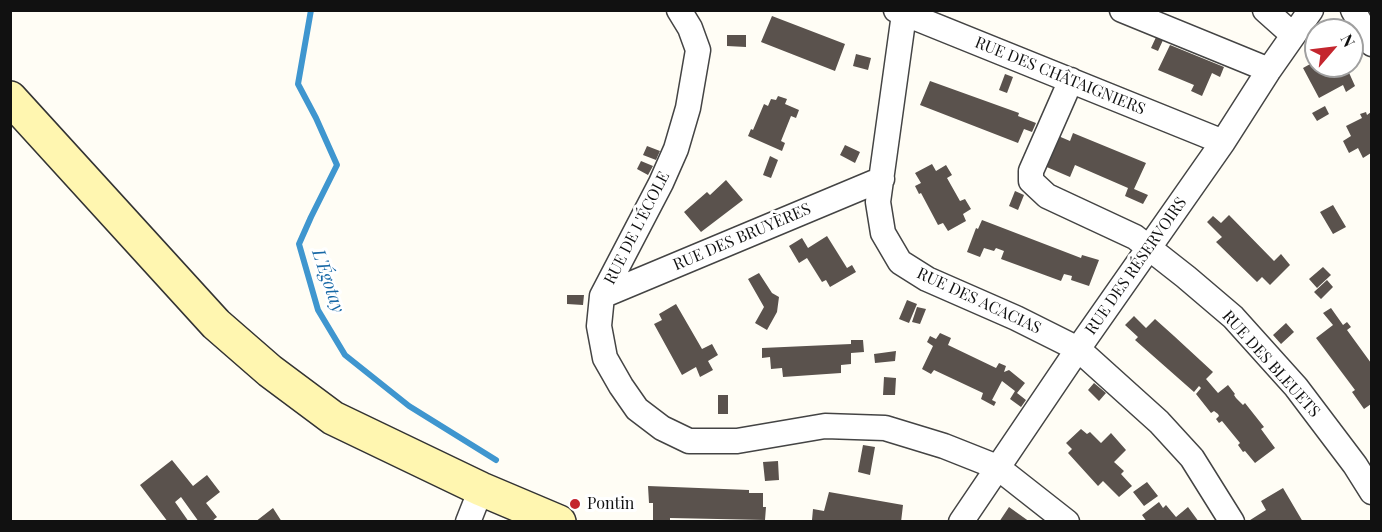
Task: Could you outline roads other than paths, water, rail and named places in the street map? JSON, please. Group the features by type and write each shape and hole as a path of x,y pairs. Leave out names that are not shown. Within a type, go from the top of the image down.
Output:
{"main road":[{"path":"10,98 216,324 270,370 333,418 481,489 559,522"}],"street":[{"name":"RUE DE L'ÉCOLE","path":"679,10 690,28 698,50 688,108 676,148 661,183 602,296 599,326 605,358 637,409 662,428 689,441 737,441 825,426 885,428 944,446 997,467 1066,522"},
{"path":"1122,10 1269,70"},
{"path":"1265,10 1293,35"},
{"name":"RUE DES RÉSERVOIRS","path":"962,522 997,467 1223,142 1311,10"},
{"path":"1353,10 1371,44"},
{"name":"RUE DES CHÂTAIGNIERS","path":"900,12 1223,142"},
{"name":"RUE DES ACACIAS","path":"900,12 878,202 883,233 900,262 927,279 1016,318 1078,349 1159,422 1192,458 1232,522"},
{"name":"RUE DES BLEUETS","path":"1071,80 1031,171 1031,182 1047,196 1135,237 1233,317 1296,387 1355,465 1371,492"},
{"name":"RUE DES BRUYÈRES","path":"602,296 882,178"},
{"path":"468,522 481,489"}],"waterway":[{"name":"L'Égotay","path":"311,10 298,84 337,165 299,244 318,310 345,355 409,406 496,460"}],"place":[{"name":"Pontin","path":"575,504"}]}
